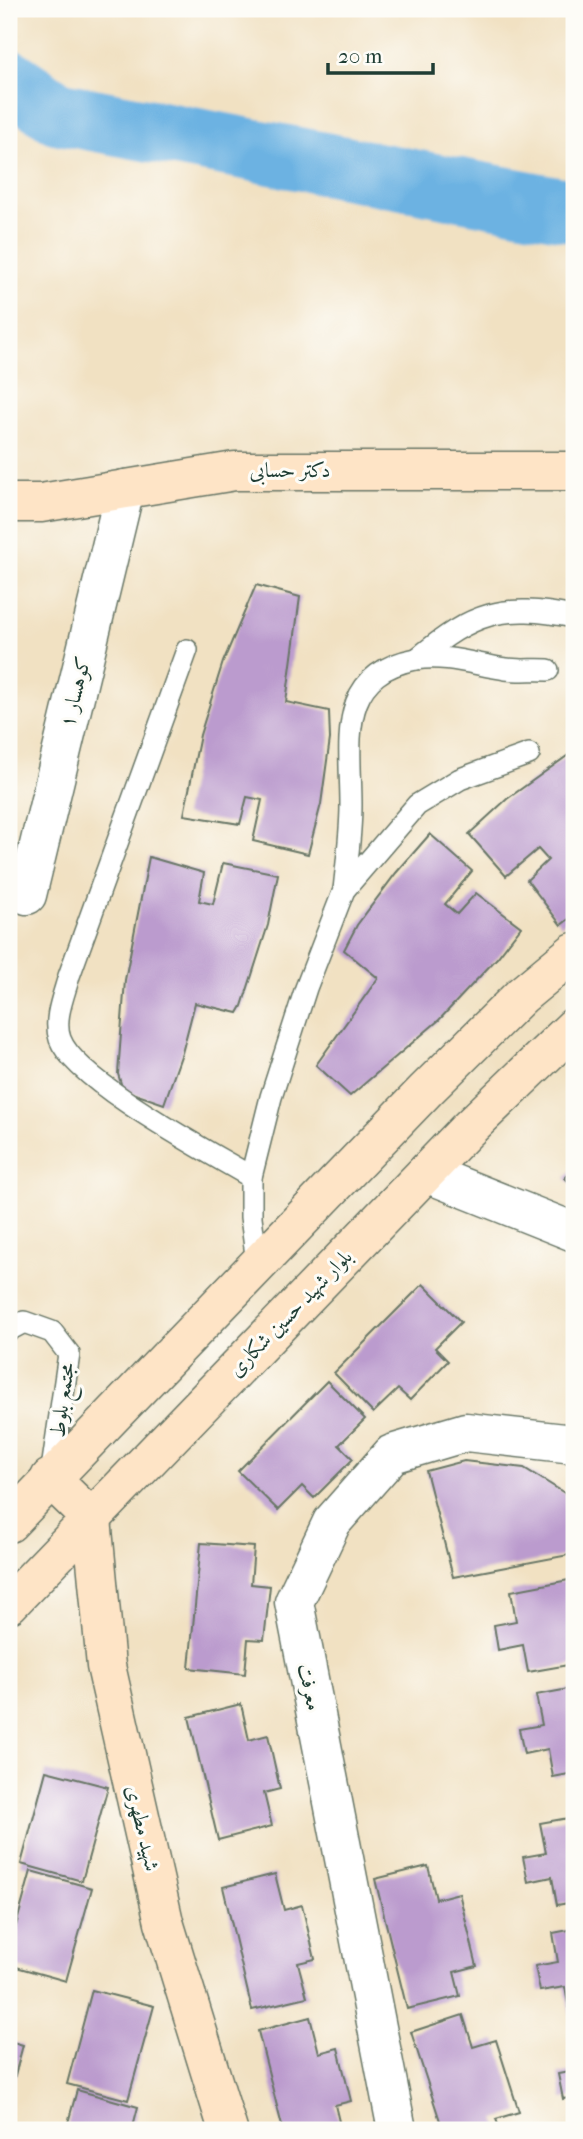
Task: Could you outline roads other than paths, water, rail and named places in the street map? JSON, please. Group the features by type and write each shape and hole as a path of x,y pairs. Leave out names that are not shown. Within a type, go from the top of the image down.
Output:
{"main road":[{"name":"دکتر حسابی","path":"9,503 41,503 235,471 574,471"},
{"path":"9,1523 426,1090 522,995 574,951"},
{"name":"بلوار شهید حسین شکاری","path":"9,1604 426,1173 574,1027"},
{"path":"50,1478 92,1519"},
{"name":"شهید مطهری","path":"92,1519 106,1666 164,1922 228,2130"}],"street":[{"name":"کوهسار ۱","path":"27,895 125,489"},
{"path":"426,1173 574,1232"},
{"name":"معرفت","path":"397,2130 294,1602 332,1522 392,1454 466,1432 574,1444"}],"lane":[{"path":"417,659 449,632 476,617 514,611 574,617"},
{"path":"187,650 69,976 58,1018 59,1037 67,1054 113,1090 251,1177"},
{"path":"257,1263 251,1217 251,1177 275,1085 306,988 344,890 351,808 349,720 363,689 379,671 417,659 464,661 508,669 548,670"},
{"path":"344,890 417,805 460,779 530,754"},
{"name":"مجتمع بلوط","path":"9,1330 24,1322 52,1332 69,1354 50,1478"}],"waterway":[{"path":"9,80 58,113 574,211"}]}
